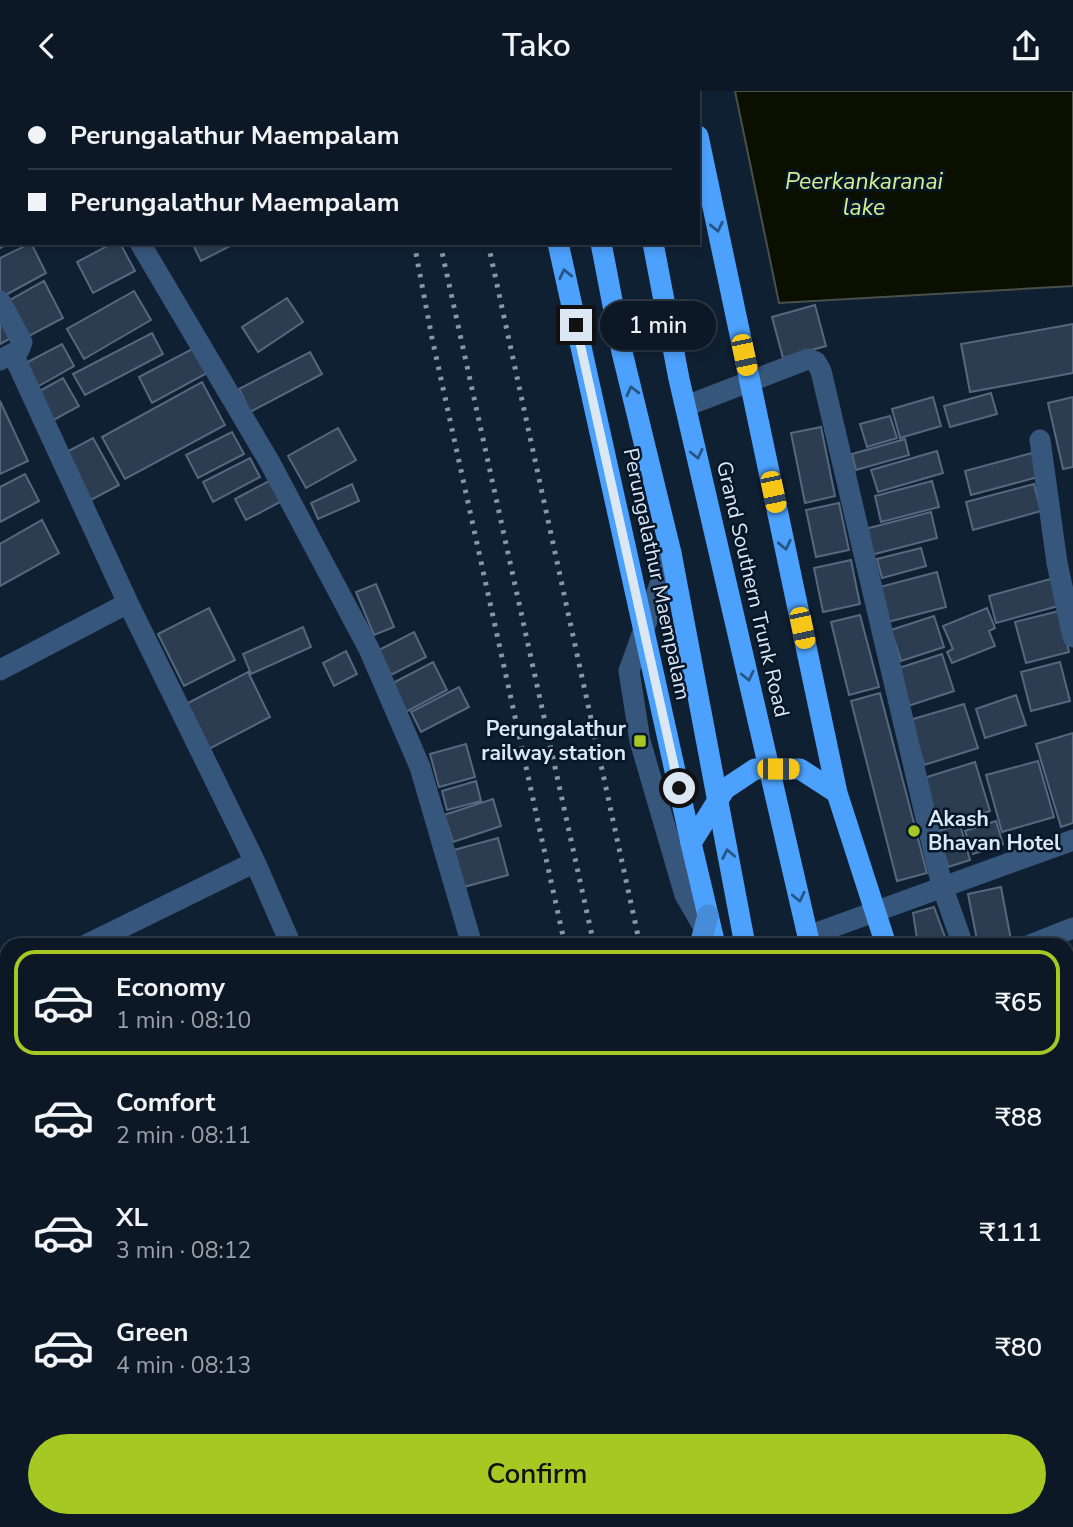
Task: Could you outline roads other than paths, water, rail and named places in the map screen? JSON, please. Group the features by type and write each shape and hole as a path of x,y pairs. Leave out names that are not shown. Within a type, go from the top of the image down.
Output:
{"highway":[{"path":"700,145 837,793 884,938"},
{"name":"Perungalathur Maempalam","path":"558,245 713,938"},
{"path":"601,245 622,352 671,553 744,938"},
{"name":"Grand Southern Trunk Road","path":"653,245 685,406 809,938"},
{"path":"691,843 725,789 755,769 800,769 837,793"}],"main road":[{"name":"Perungalathur Maempalam","path":"703,938 708,915"}],"street":[{"path":"141,245 269,461 369,649 420,767 470,938"},
{"path":"0,301 22,342 19,350 7,357 255,862 287,938"},
{"path":"685,406 808,359 816,362 821,371 942,886 961,938"},
{"path":"1040,440 1065,561 1073,637"},
{"path":"671,553 629,671 640,741 685,895 710,938"},
{"path":"0,670 128,603"},
{"path":"814,938 942,886 1073,840"},
{"path":"100,938 255,862"},
{"path":"1048,938 1073,928"}],"water":[{"name":"Peerkankaranai lake","path":"735,91 1073,91 1073,286 779,303"}],"railway":[{"path":"414,245 432,338 563,938"},
{"path":"440,245 592,938"},
{"path":"488,245 638,938"}],"place":[{"name":"Perungalathur railway station","path":"640,741"},
{"name":"Akash Bhavan Hotel","path":"914,831"}]}
